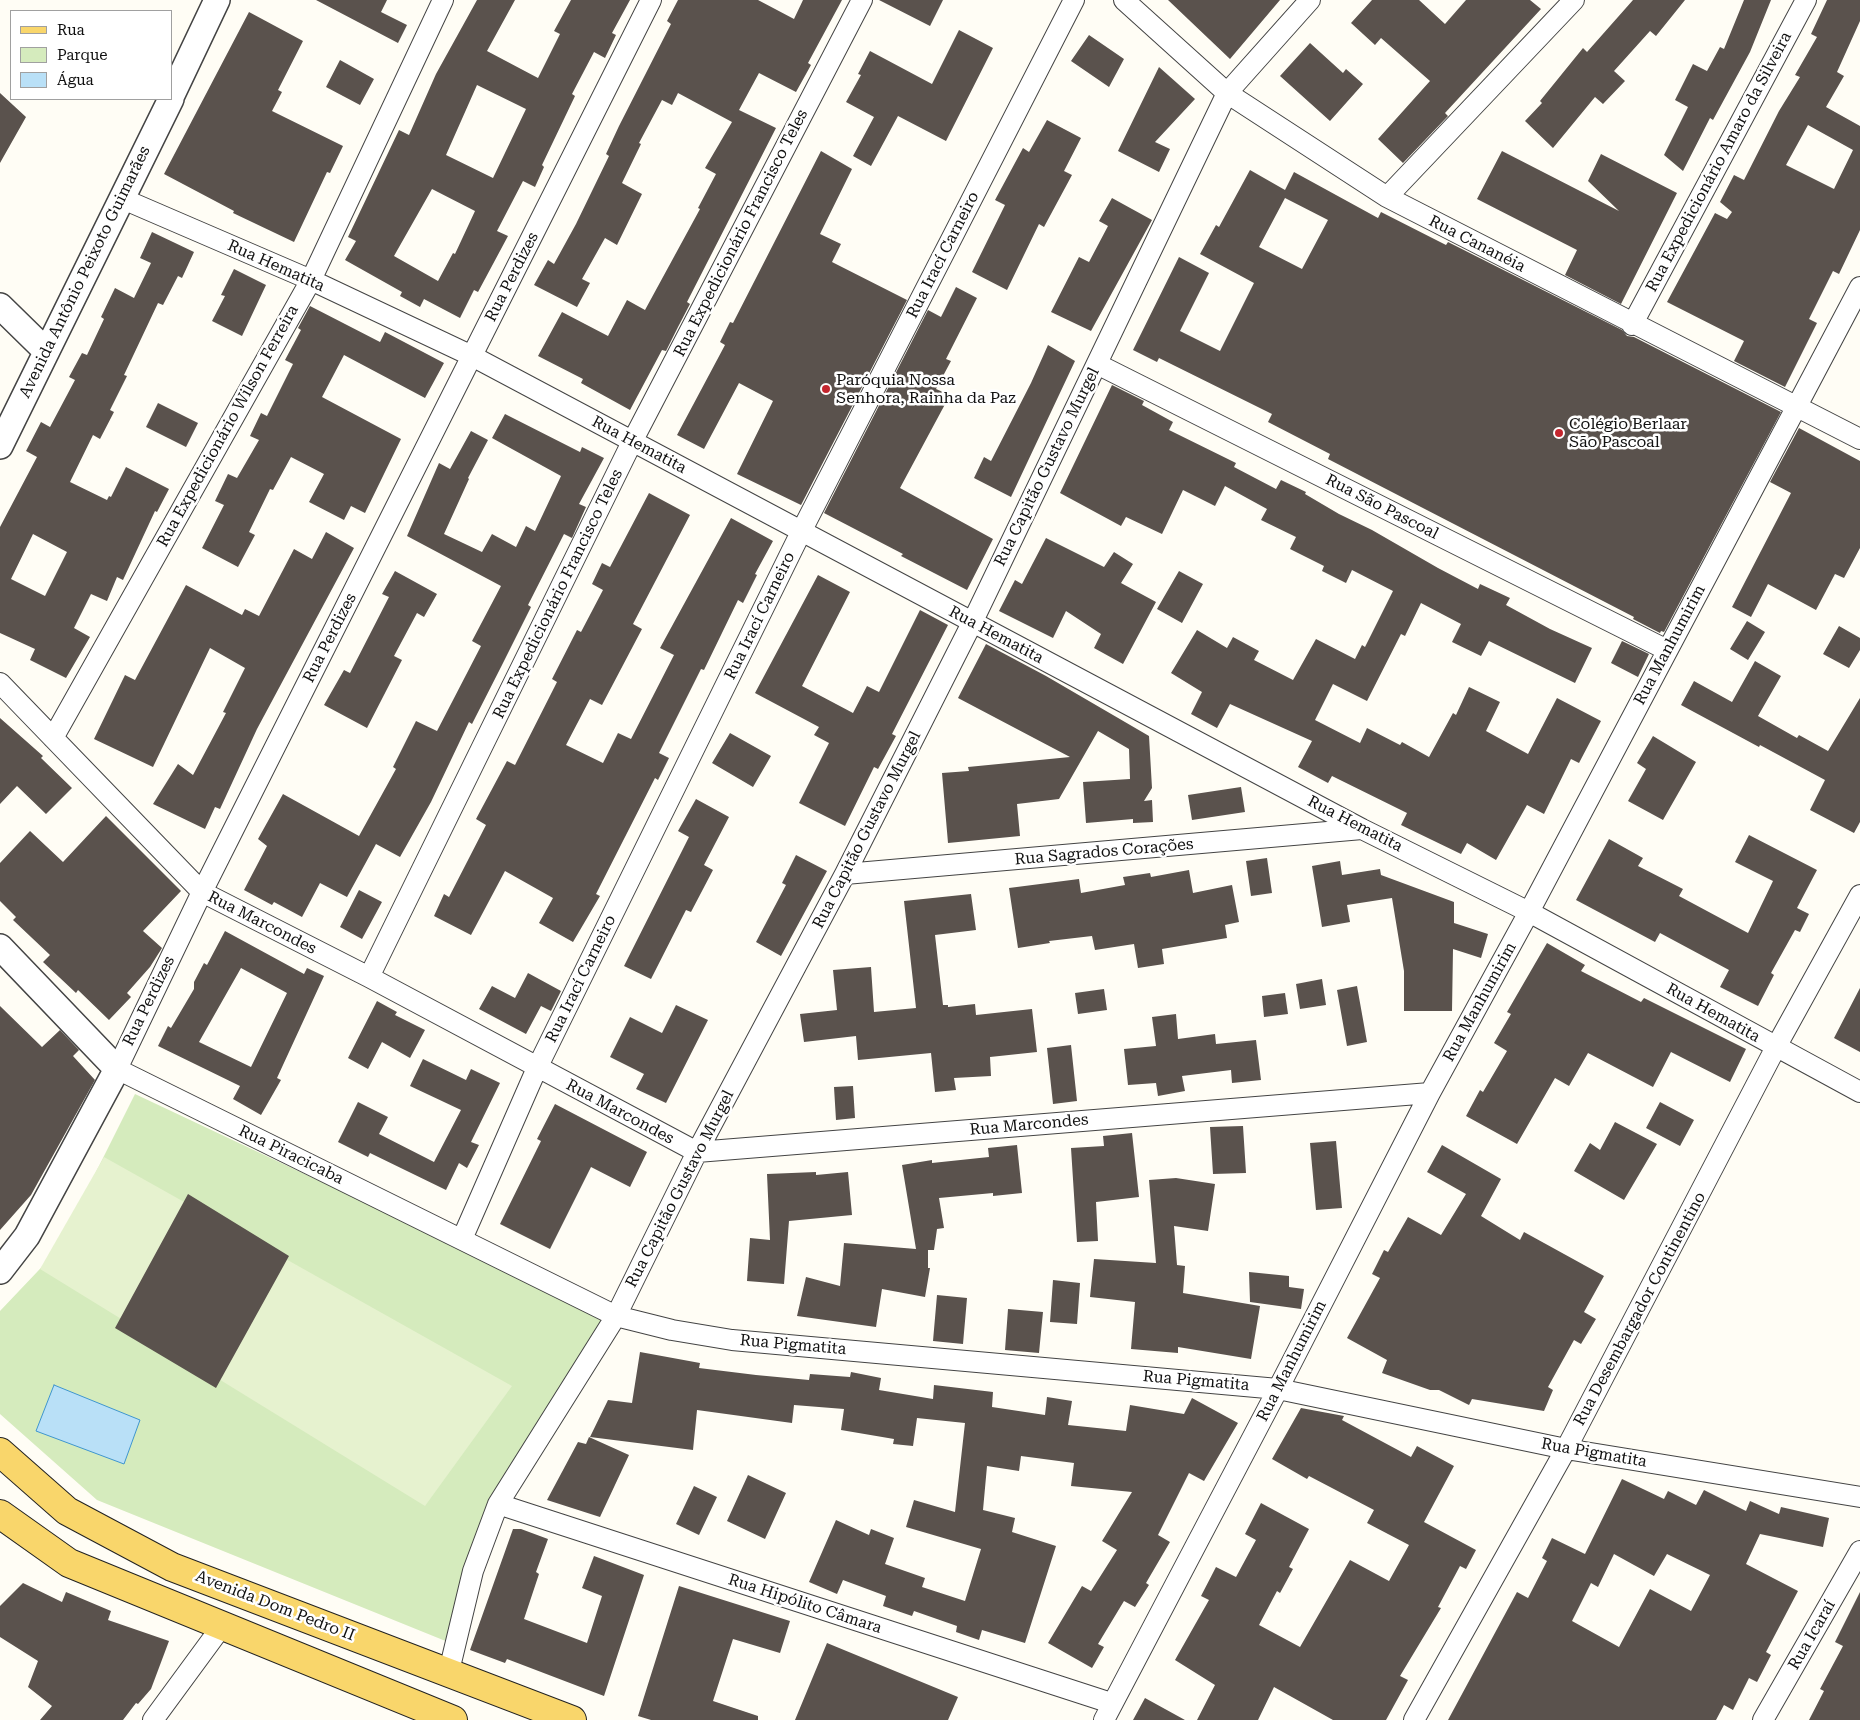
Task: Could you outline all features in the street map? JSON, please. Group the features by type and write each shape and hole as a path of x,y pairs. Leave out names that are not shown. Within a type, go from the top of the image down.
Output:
{"main road":[{"name":"Avenida Dom Pedro II","path":"0,1452 67,1511 172,1567 449,1671 572,1720"},
{"path":"0,1514 69,1563 453,1720"}],"street":[{"name":"Avenida Antônio Peixoto Guimarães","path":"172,96 217,0"},
{"name":"Rua Expedicionário Wilson Ferreira","path":"53,738 310,280 443,0"},
{"name":"Rua Perdizes","path":"0,1271 27,1236 117,1069 202,892 651,0"},
{"name":"Rua Expedicionário Francisco Teles","path":"368,977 632,442 862,0"},
{"name":"Rua Irací Carneiro","path":"462,1239 537,1068 802,530 1074,0"},
{"name":"Rua Cananéia","path":"1124,0 1227,93 1387,197 1632,325 1860,440"},
{"name":"Rua Capitão Gustavo Murgel","path":"449,1671 472,1571 498,1504 616,1316 697,1152 846,874 972,622 1227,93 1310,0"},
{"path":"1387,197 1574,0"},
{"name":"Rua Expedicionário Amaro da Silveira","path":"1632,325 1806,0"},
{"name":"Avenida Antônio Peixoto Guimarães","path":"0,446 170,100"},
{"name":"Rua Hematita","path":"123,199 310,280 472,356 1362,829 1529,912 1860,1092"},
{"name":"Rua Manhumirim","path":"1107,1712 1278,1389 1430,1093 1529,912 1860,287"},
{"path":"0,306 46,351"},
{"name":"Rua São Pascoal","path":"1097,364 1667,650"},
{"name":"Rua Marcondes","path":"0,684 202,892 368,977 697,1152 1430,1093"},
{"name":"Rua Sagrados Corações","path":"846,874 1362,829"},
{"name":"Rua Desembargador Continentino","path":"1414,1720 1566,1450 1776,1047 1860,895"},
{"name":"Rua Piracicaba","path":"0,947 117,1069 616,1316"},
{"name":"Rua Pigmatita","path":"616,1316 672,1330 732,1340 1278,1389 1566,1450 1860,1497"},
{"name":"Rua Hipólito Câmara","path":"498,1504 1107,1712"},
{"name":"Rua Icaraí","path":"1763,1720 1860,1551"},
{"path":"153,1720 222,1626"}],"green space":[{"path":"135,1094 612,1319 485,1512 448,1642 97,1500 0,1414 0,1311 56,1252"},
{"path":"104,1157 512,1386 425,1506 40,1269"}],"water":[{"path":"54,1385 140,1420 124,1464 36,1431"}],"building":[{"path":"316,0 387,0 381,12 407,25 398,43"},
{"path":"477,0 515,0 487,51 538,78 560,34 554,31 571,0 630,0 612,33 616,35 605,58 594,52 572,94 575,96 542,165 544,167 535,187 523,181 497,231 508,236 478,292 474,290 460,318 424,299 420,307 400,296 402,292 345,260 356,241 348,237 399,130 409,135 436,74","holes":["477,85 526,109 493,178 446,155","432,189 475,211 455,254 453,253 438,281 394,256"]},
{"path":"678,0 758,0 794,19 803,0 842,0 808,63 811,65 796,92 759,73 739,110 776,128 687,302 690,304 666,351 662,350 630,410 581,383 583,379 538,356 562,312 608,336 627,300 645,310 700,209 698,208 716,174 705,168 732,122 678,93 672,105 662,100 639,143 641,144 622,183 642,194 617,245 605,238 582,279 590,283 577,307 534,285 548,260 554,264 576,224 609,156 606,154 619,126 671,24 667,21"},
{"path":"879,0 943,0 930,26"},
{"path":"1168,0 1280,0 1230,59"},
{"path":"1372,0 1419,0 1445,24 1466,0 1530,0 1541,9 1445,113 1448,116 1403,163 1378,139 1430,81 1381,38 1375,45 1351,23"},
{"path":"1633,0 1685,0 1656,36 1650,31 1614,71 1625,81 1603,104 1595,97 1553,148 1525,121 1542,103 1540,101 1583,48 1587,52"},
{"path":"1744,0 1771,0 1750,52 1713,120 1710,118 1683,171 1664,155 1688,107 1675,100 1693,64 1707,71 1720,47 1724,49"},
{"path":"1827,0 1860,0 1860,21 1837,72 1844,76 1826,107 1860,126 1860,230 1839,274 1833,271 1809,319 1817,323 1785,387 1734,361 1744,341 1667,302 1715,213 1727,219 1732,212 1720,202 1734,175 1744,180 1779,111 1800,77 1795,75 1817,37 1811,34","holes":["1808,125 1853,150 1834,189 1786,165"]},
{"path":"249,12 303,41 278,90 282,92 272,111 343,146 330,173 327,172 294,242 233,213 234,211 164,174"},
{"path":"959,30 993,48 946,141 898,116 871,166 853,156 874,117 846,102 861,75 858,74 870,51 932,84"},
{"path":"1089,35 1124,59 1109,87 1071,61"},
{"path":"1310,43 1343,73 1346,69 1363,84 1330,121 1280,76"},
{"path":"340,60 374,79 360,105 326,87"},
{"path":"1159,67 1195,99 1155,142 1170,149 1159,172 1118,151"},
{"path":"0,93 26,117 0,163"},
{"path":"1047,120 1081,138 1064,171 1072,175 1044,227 1039,224 1007,290 972,272 1005,205 995,200 1023,148 1029,152"},
{"path":"821,151 852,169 820,234 841,244 832,262 907,300 801,505 737,474 773,401 739,383 704,449 677,435 725,345 720,342 730,322 733,323"},
{"path":"1502,151 1619,211 1588,181 1601,154 1677,193 1621,304 1565,275 1577,250 1477,199"},
{"name":"Colégio Berlaar São Pascoal","path":"1250,170 1285,190 1294,172 1378,218 1381,212 1446,245 1448,242 1622,330 1627,336 1634,337 1781,412 1664,632 1661,631 1660,633 1633,619 1634,617 1328,459 1330,454 1268,422 1272,414 1159,358 1157,362 1133,350 1179,257 1209,273 1180,331 1220,351 1254,283 1200,254 1216,225 1219,227","holes":["1285,198 1328,220 1302,269 1259,247"]},
{"path":"1112,198 1152,220 1091,331 1051,312 1079,257 1089,262 1108,226 1099,221"},
{"path":"152,232 194,252 182,278 178,276 163,305 158,303 124,375 127,376 110,410 114,412 100,439 93,435 70,482 107,500 109,496 111,497 126,467 169,489 157,512 155,511 123,580 117,577 107,601 91,594 74,628 90,637 66,678 30,660 35,649 0,633 0,527 37,457 26,451 41,422 50,427 75,380 69,377 82,353 87,355 104,319 101,317 115,288 134,298 151,263 140,258","holes":["33,534 67,552 45,596 11,579"]},
{"path":"234,269 266,285 242,336 212,321 225,296 221,295"},
{"path":"956,287 977,298 946,359 951,361 936,389 950,395 900,488 993,539 967,590 824,513 928,310 941,317"},
{"path":"310,306 380,342 385,332 444,363 425,398 344,355 322,397 401,439 365,513 351,506 344,520 309,502 324,474 291,457 273,490 270,489 249,532 255,535 238,567 202,548 224,505 215,501 228,474 237,478 259,440 250,436 261,413 267,416 293,364 285,360 301,330 298,328"},
{"path":"1048,345 1075,361 1011,497 974,478 984,457 991,461 1031,383"},
{"path":"1112,385 1144,401 1142,405 1173,422 1169,430 1236,463 1234,467 1276,489 1281,480 1306,492 1305,494 1339,514 1372,530 1478,589 1480,584 1510,598 1506,605 1550,629 1592,648 1575,683 1489,641 1481,656 1452,642 1461,624 1421,603 1405,636 1401,634 1367,701 1333,684 1315,720 1360,743 1367,728 1400,745 1402,742 1429,757 1453,713 1456,715 1469,687 1500,702 1486,731 1528,754 1557,698 1601,721 1579,763 1571,759 1544,814 1527,805 1496,860 1467,843 1461,854 1401,825 1407,813 1332,776 1328,783 1298,767 1312,741 1230,704 1217,728 1191,714 1202,692 1171,673 1197,630 1227,648 1233,637 1259,651 1254,660 1293,680 1316,639 1355,659 1362,645 1365,647 1393,591 1352,570 1346,583 1322,571 1324,566 1290,549 1296,537 1261,520 1267,509 1225,486 1215,506 1183,490 1162,534 1126,517 1121,526 1060,493"},
{"path":"158,403 198,423 186,447 146,427"},
{"path":"505,414 580,452 582,447 604,458 579,504 586,507 572,538 564,534 528,605 531,607 501,667 472,724 469,722 431,802 400,857 376,844 347,897 320,883 302,917 274,902 272,905 244,890 267,846 258,839 283,794 359,836 396,769 393,767 416,721 437,731 481,646 472,641 501,586 407,536 439,463 450,469 471,431 488,440 468,478 444,534 482,552 492,534 516,547 526,526 535,531 561,476 492,438"},
{"path":"1799,428 1860,461 1860,548 1844,578 1835,574 1816,610 1768,584 1751,617 1732,607 1791,493 1770,482"},
{"path":"649,493 690,515 633,624 642,629 602,705 590,699 566,745 603,763 618,733 631,739 674,655 660,648 731,518 773,541 755,574 757,575 743,603 738,600 704,670 701,669 659,753 669,758 658,780 655,778 596,894 600,896 573,942 539,923 553,898 505,871 471,935 434,916 444,894 449,897 486,825 476,819 507,761 515,765 557,682 552,679 577,630 581,632 603,590 592,584 602,563 610,567"},
{"path":"326,532 354,548 257,729 220,809 215,807 205,829 153,804 178,764 193,775 226,713 223,712 245,668 210,648 153,767 94,739 125,675 135,680 186,585 242,615 245,609 259,616 294,549 312,559"},
{"path":"1046,538 1104,567 1114,552 1133,564 1121,583 1156,602 1123,664 1094,648 1101,634 1066,611 1053,638 999,611 1015,580 1022,584"},
{"path":"395,571 437,594 424,617 417,613 394,656 402,660 367,728 324,705 344,670 350,673 389,597 382,594"},
{"path":"1179,571 1203,584 1182,623 1157,609"},
{"path":"818,575 850,592 802,686 853,713 867,686 879,692 920,610 948,625 892,734 896,736 878,769 874,767 845,826 799,803 829,743 814,735 819,727 755,693"},
{"path":"1747,621 1765,632 1748,660 1730,649"},
{"path":"1839,626 1860,638 1860,650 1849,668 1823,654"},
{"path":"1622,641 1649,654 1638,677 1611,663"},
{"path":"986,644 1046,676 1149,736 1152,788 1144,801 1152,800 1153,822 1133,823 1133,819 1086,823 1083,782 1130,779 1129,749 1098,731 1059,799 1017,804 1020,836 948,843 942,773 969,771 968,767 1070,757 958,698"},
{"path":"1755,661 1781,676 1758,716 1797,738 1799,735 1828,751 1860,698 1860,822 1854,833 1810,810 1825,780 1681,705 1694,681 1732,702"},
{"path":"0,718 43,756 41,758 72,788 46,814 17,786 0,804"},
{"path":"730,733 771,756 753,787 712,763"},
{"path":"1653,736 1696,762 1663,820 1628,801 1646,769 1637,763"},
{"path":"1241,787 1245,812 1192,820 1188,795"},
{"path":"696,799 729,817 704,865 713,870 691,912 686,910 651,979 624,966 689,837 678,831"},
{"path":"106,816 181,891 143,931 162,948 150,967 127,993 131,997 109,1020 78,990 76,993 43,962 50,955 13,920 16,917 0,901 0,863 30,831 63,862"},
{"path":"1749,835 1817,870 1797,908 1809,914 1800,932 1795,930 1771,973 1774,975 1758,1006 1720,987 1729,970 1660,933 1655,942 1576,900 1609,839 1643,858 1638,866 1683,889 1679,896 1748,933 1773,881 1735,862"},
{"path":"796,855 827,871 781,956 756,942 786,885 782,883"},
{"path":"1267,858 1272,893 1251,896 1246,861"},
{"path":"1340,861 1342,875 1380,869 1381,875 1454,902 1454,923 1488,934 1481,958 1453,949 1452,1011 1404,1011 1404,971 1392,898 1347,905 1350,922 1322,927 1312,866"},
{"path":"1189,870 1193,893 1232,885 1239,922 1225,925 1227,938 1162,949 1164,964 1138,968 1134,944 1095,950 1092,936 1049,941 1050,943 1018,948 1009,888 1079,879 1081,893 1125,885 1123,877 1150,873 1151,877"},
{"path":"359,890 382,902 362,939 340,927"},
{"path":"971,894 976,930 935,935 943,1005 948,1005 948,1007 975,1004 976,1015 1032,1009 1037,1052 990,1057 991,1076 954,1078 956,1090 935,1092 931,1053 858,1060 856,1036 804,1042 800,1014 837,1010 833,970 871,967 874,1012 916,1008 904,901"},
{"path":"225,931 304,974 307,968 324,976 277,1078 281,1080 261,1115 233,1099 240,1086 158,1046 168,1026 171,1028 194,989 194,982 204,963 207,965","holes":["241,968 287,993 251,1067 199,1042"]},
{"path":"1547,943 1585,965 1581,971 1641,1002 1644,998 1746,1049 1730,1082 1671,1052 1653,1087 1588,1053 1569,1086 1555,1078 1517,1144 1466,1116 1480,1090 1483,1092 1507,1051 1494,1043 1511,1014 1507,1012"},
{"path":"528,973 561,991 551,1011 541,1006 526,1034 479,1009 492,986 515,998"},
{"path":"1322,979 1326,1005 1300,1009 1296,984"},
{"path":"1357,986 1367,1042 1347,1046 1337,990"},
{"path":"1860,988 1860,1052 1834,1038"},
{"path":"1104,989 1107,1010 1078,1014 1075,993"},
{"path":"1285,993 1288,1014 1264,1017 1262,996"},
{"path":"377,1001 397,1012 395,1015 425,1030 410,1058 382,1042 368,1069 348,1058"},
{"path":"676,1005 708,1020 666,1103 636,1089 644,1074 610,1057 630,1017 662,1033"},
{"path":"0,1006 42,1047 60,1030 79,1050 73,1056 95,1080 31,1195 0,1230"},
{"path":"1176,1014 1178,1039 1215,1034 1216,1044 1256,1040 1261,1080 1232,1083 1231,1070 1182,1076 1185,1091 1158,1096 1156,1083 1128,1085 1124,1049 1156,1046 1152,1017"},
{"path":"1071,1045 1077,1101 1053,1104 1047,1048"},
{"path":"423,1059 466,1080 471,1069 500,1083 471,1142 479,1145 467,1168 459,1163 446,1190 370,1153 368,1157 338,1142 358,1102 388,1117 379,1134 434,1162 461,1110 410,1086"},
{"path":"853,1086 855,1118 836,1120 834,1087"},
{"path":"1660,1102 1694,1120 1680,1146 1646,1128"},
{"path":"555,1104 647,1152 630,1187 591,1167 550,1249 500,1224 541,1141 537,1139"},
{"path":"1615,1122 1657,1144 1624,1200 1574,1171 1590,1143 1600,1150"},
{"path":"1243,1126 1246,1173 1213,1174 1210,1127"},
{"path":"1132,1133 1139,1197 1096,1202 1098,1241 1077,1242 1071,1148 1104,1146 1103,1136"},
{"path":"1336,1141 1342,1208 1316,1210 1310,1143"},
{"path":"1017,1145 1022,1193 993,1196 993,1193 939,1198 944,1228 937,1229 934,1250 928,1250 928,1268 930,1268 925,1297 882,1289 876,1327 797,1316 806,1277 840,1286 844,1243 916,1249 902,1165 932,1160 932,1163 989,1157 988,1148"},
{"path":"1442,1145 1501,1179 1481,1216 1520,1240 1524,1232 1604,1276 1584,1312 1596,1319 1581,1344 1574,1340 1548,1387 1553,1390 1544,1411 1472,1399 1469,1405 1439,1390 1430,1390 1382,1373 1387,1360 1347,1338 1380,1278 1372,1274 1384,1250 1388,1252 1408,1217 1441,1235 1466,1194 1427,1172"},
{"path":"816,1172 816,1175 848,1172 852,1215 789,1221 784,1284 747,1281 750,1238 770,1240 767,1174"},
{"path":"1176,1178 1215,1184 1208,1231 1174,1226 1177,1265 1185,1266 1183,1293 1260,1306 1251,1359 1178,1347 1178,1353 1131,1349 1135,1302 1090,1297 1094,1259 1156,1263 1149,1180"},
{"path":"188,1194 289,1256 216,1388 115,1328"},
{"path":"1249,1272 1289,1276 1289,1287 1304,1289 1301,1309 1250,1302"},
{"path":"1053,1280 1080,1283 1077,1324 1050,1322"},
{"path":"937,1295 967,1298 963,1344 933,1341"},
{"path":"1008,1309 1043,1312 1039,1353 1005,1350"},
{"path":"640,1352 700,1363 699,1368 756,1375 809,1380 810,1374 850,1377 851,1372 881,1378 879,1390 933,1399 934,1385 993,1392 992,1407 1045,1415 1047,1397 1072,1401 1068,1425 1126,1431 1130,1405 1184,1414 1192,1398 1238,1423 1204,1481 1189,1473 1158,1535 1170,1542 1146,1583 1149,1585 1135,1607 1124,1601 1098,1644 1104,1647 1092,1668 1048,1643 1082,1586 1091,1591 1117,1550 1102,1541 1132,1492 1071,1486 1074,1463 1021,1456 1019,1471 987,1466 983,1510 1015,1518 1012,1532 1056,1546 1025,1643 982,1630 979,1640 956,1632 957,1626 914,1611 912,1616 883,1606 886,1596 843,1580 837,1594 809,1582 836,1520 869,1535 871,1529 894,1538 885,1564 925,1578 922,1587 965,1601 981,1549 906,1527 914,1500 955,1512 965,1423 917,1418 913,1446 893,1444 894,1439 841,1430 844,1409 794,1405 792,1423 697,1410 693,1450 590,1437 608,1400 632,1403"},
{"path":"1301,1408 1344,1416 1342,1420 1411,1457 1417,1446 1454,1466 1424,1522 1476,1550 1466,1569 1460,1566 1438,1607 1441,1608 1400,1676 1408,1680 1386,1720 1333,1720 1274,1687 1258,1720 1197,1720 1215,1685 1175,1660 1209,1600 1201,1596 1216,1567 1236,1577 1256,1540 1245,1534 1261,1503 1309,1529 1289,1567 1293,1569 1280,1593 1277,1591 1259,1625 1300,1647 1350,1560 1389,1581 1409,1545 1367,1523 1374,1510 1309,1476 1307,1479 1272,1459"},
{"path":"589,1437 629,1455 600,1517 547,1500 578,1442 586,1444"},
{"path":"748,1475 786,1493 765,1539 727,1521"},
{"path":"1622,1479 1664,1499 1668,1491 1696,1505 1704,1490 1746,1511 1750,1501 1779,1514 1781,1507 1829,1518 1823,1547 1760,1534 1746,1564 1798,1591 1766,1652 1771,1655 1757,1682 1749,1678 1733,1710 1724,1705 1716,1720 1448,1720 1517,1592 1528,1598 1547,1561 1542,1558 1552,1538 1585,1554","holes":["1614,1554 1654,1576 1667,1554 1710,1575 1691,1611 1650,1589 1619,1647 1572,1621 1591,1583 1598,1587"]},
{"path":"694,1486 717,1497 699,1535 676,1524"},
{"path":"513,1529 521,1529 548,1539 536,1572 539,1574 524,1619 587,1643 602,1596 582,1588 594,1556 644,1575 604,1696 507,1659 505,1663 470,1650"},
{"path":"23,1583 62,1602 66,1592 111,1611 108,1620 169,1641 151,1689 138,1704 136,1703 123,1720 40,1720 52,1706 28,1687 38,1661 0,1637 0,1606"},
{"path":"679,1586 790,1621 780,1653 733,1639 713,1701 758,1716 758,1720 651,1720 638,1716"},
{"path":"1860,1592 1860,1720 1809,1720 1824,1691 1820,1689 1843,1646 1835,1642"},
{"path":"827,1643 958,1697 948,1720 795,1720"},
{"path":"1145,1698 1185,1720 1133,1720"}],"place":[{"name":"Paróquia Nossa Senhora, Rainha da Paz","path":"826,389"},
{"name":"Colégio Berlaar São Pascoal","path":"1559,433"}]}
